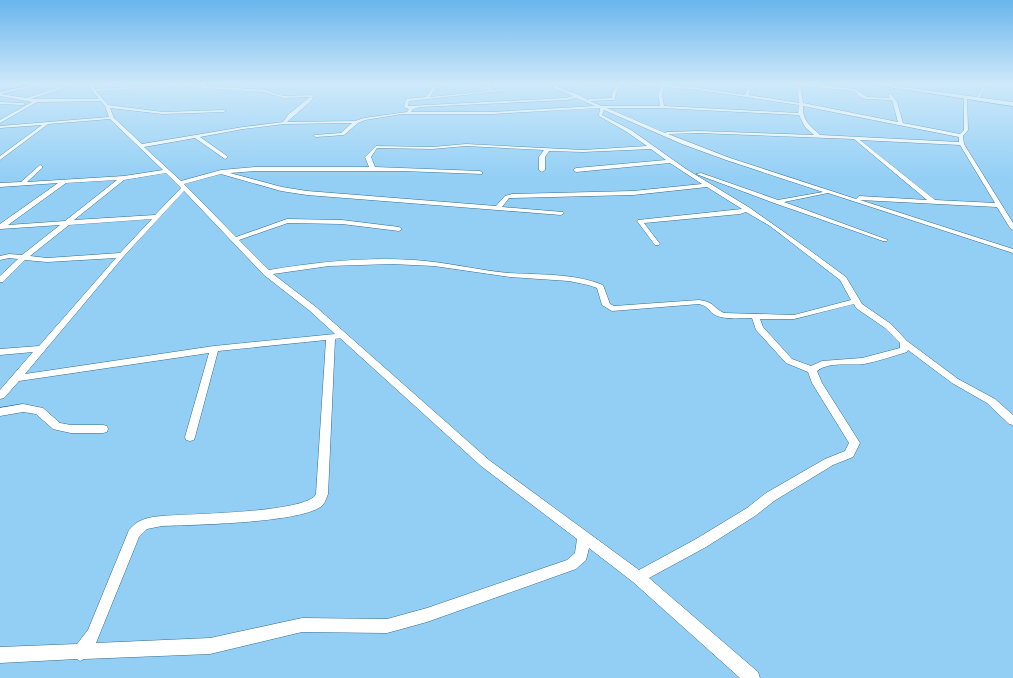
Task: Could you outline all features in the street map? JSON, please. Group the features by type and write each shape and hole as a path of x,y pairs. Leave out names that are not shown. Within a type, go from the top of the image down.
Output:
{"street":[{"path":"0,122 11,115"},
{"path":"110,115 111,118 182,186 207,213 236,239 267,273 313,308 336,336 486,462 638,577 752,678"},
{"path":"284,123 290,115"},
{"path":"140,146 243,128 284,123 356,122 375,116 390,115"},
{"path":"600,115 748,209 806,250 843,279 855,301 888,326 904,343 955,381 991,401 1013,421"},
{"path":"621,115 684,143 828,193 900,214 1013,251"},
{"path":"800,115 807,126 819,138"},
{"path":"854,115 961,136"},
{"path":"898,115 901,124"},
{"path":"966,115 966,130 961,136 962,144 1013,228"},
{"path":"0,127 111,118"},
{"path":"316,136 342,134 356,122"},
{"path":"0,158 46,124"},
{"path":"662,132 854,138 962,144"},
{"path":"197,137 225,157"},
{"path":"854,138 934,202"},
{"path":"373,170 368,157 376,147 420,148 466,145 582,151 653,147"},
{"path":"542,170 542,157 547,150"},
{"path":"576,170 671,161"},
{"path":"23,183 40,167"},
{"path":"0,396 182,186 221,172 255,169 402,169 480,173"},
{"path":"2,185 124,178 166,171"},
{"path":"221,172 281,189 307,193 561,213"},
{"path":"689,172 885,240"},
{"path":"0,280 24,257 124,178"},
{"path":"0,227 65,181"},
{"path":"498,208 507,197 512,196 633,193 708,185"},
{"path":"774,202 828,193"},
{"path":"840,196 999,205"},
{"path":"657,244 640,221 740,212 748,209"},
{"path":"0,227 157,217"},
{"path":"236,239 287,221 342,222 399,229"},
{"path":"0,258 24,257 47,260 122,254"},
{"path":"267,273 321,263 433,264 510,275 584,281 600,287 606,305 612,309 699,302 712,306 719,314 754,316 794,317 855,301"},
{"path":"638,577 701,543 751,512 770,497 829,462 849,454 855,444 817,384 812,370 789,361 759,328 754,316"},
{"path":"16,378 214,349 336,336"},
{"path":"80,653 93,635 139,526 145,523 162,521 263,515 308,507 319,501 322,494 336,336"},
{"path":"812,370 823,364 861,361 898,352 904,350 904,343"},
{"path":"0,352 42,348"},
{"path":"190,437 214,349"},
{"path":"0,412 23,408 39,411 57,426 71,429 103,429"},
{"path":"0,655 210,646 302,625 387,626 427,615 571,565 580,556 584,536"}]}
